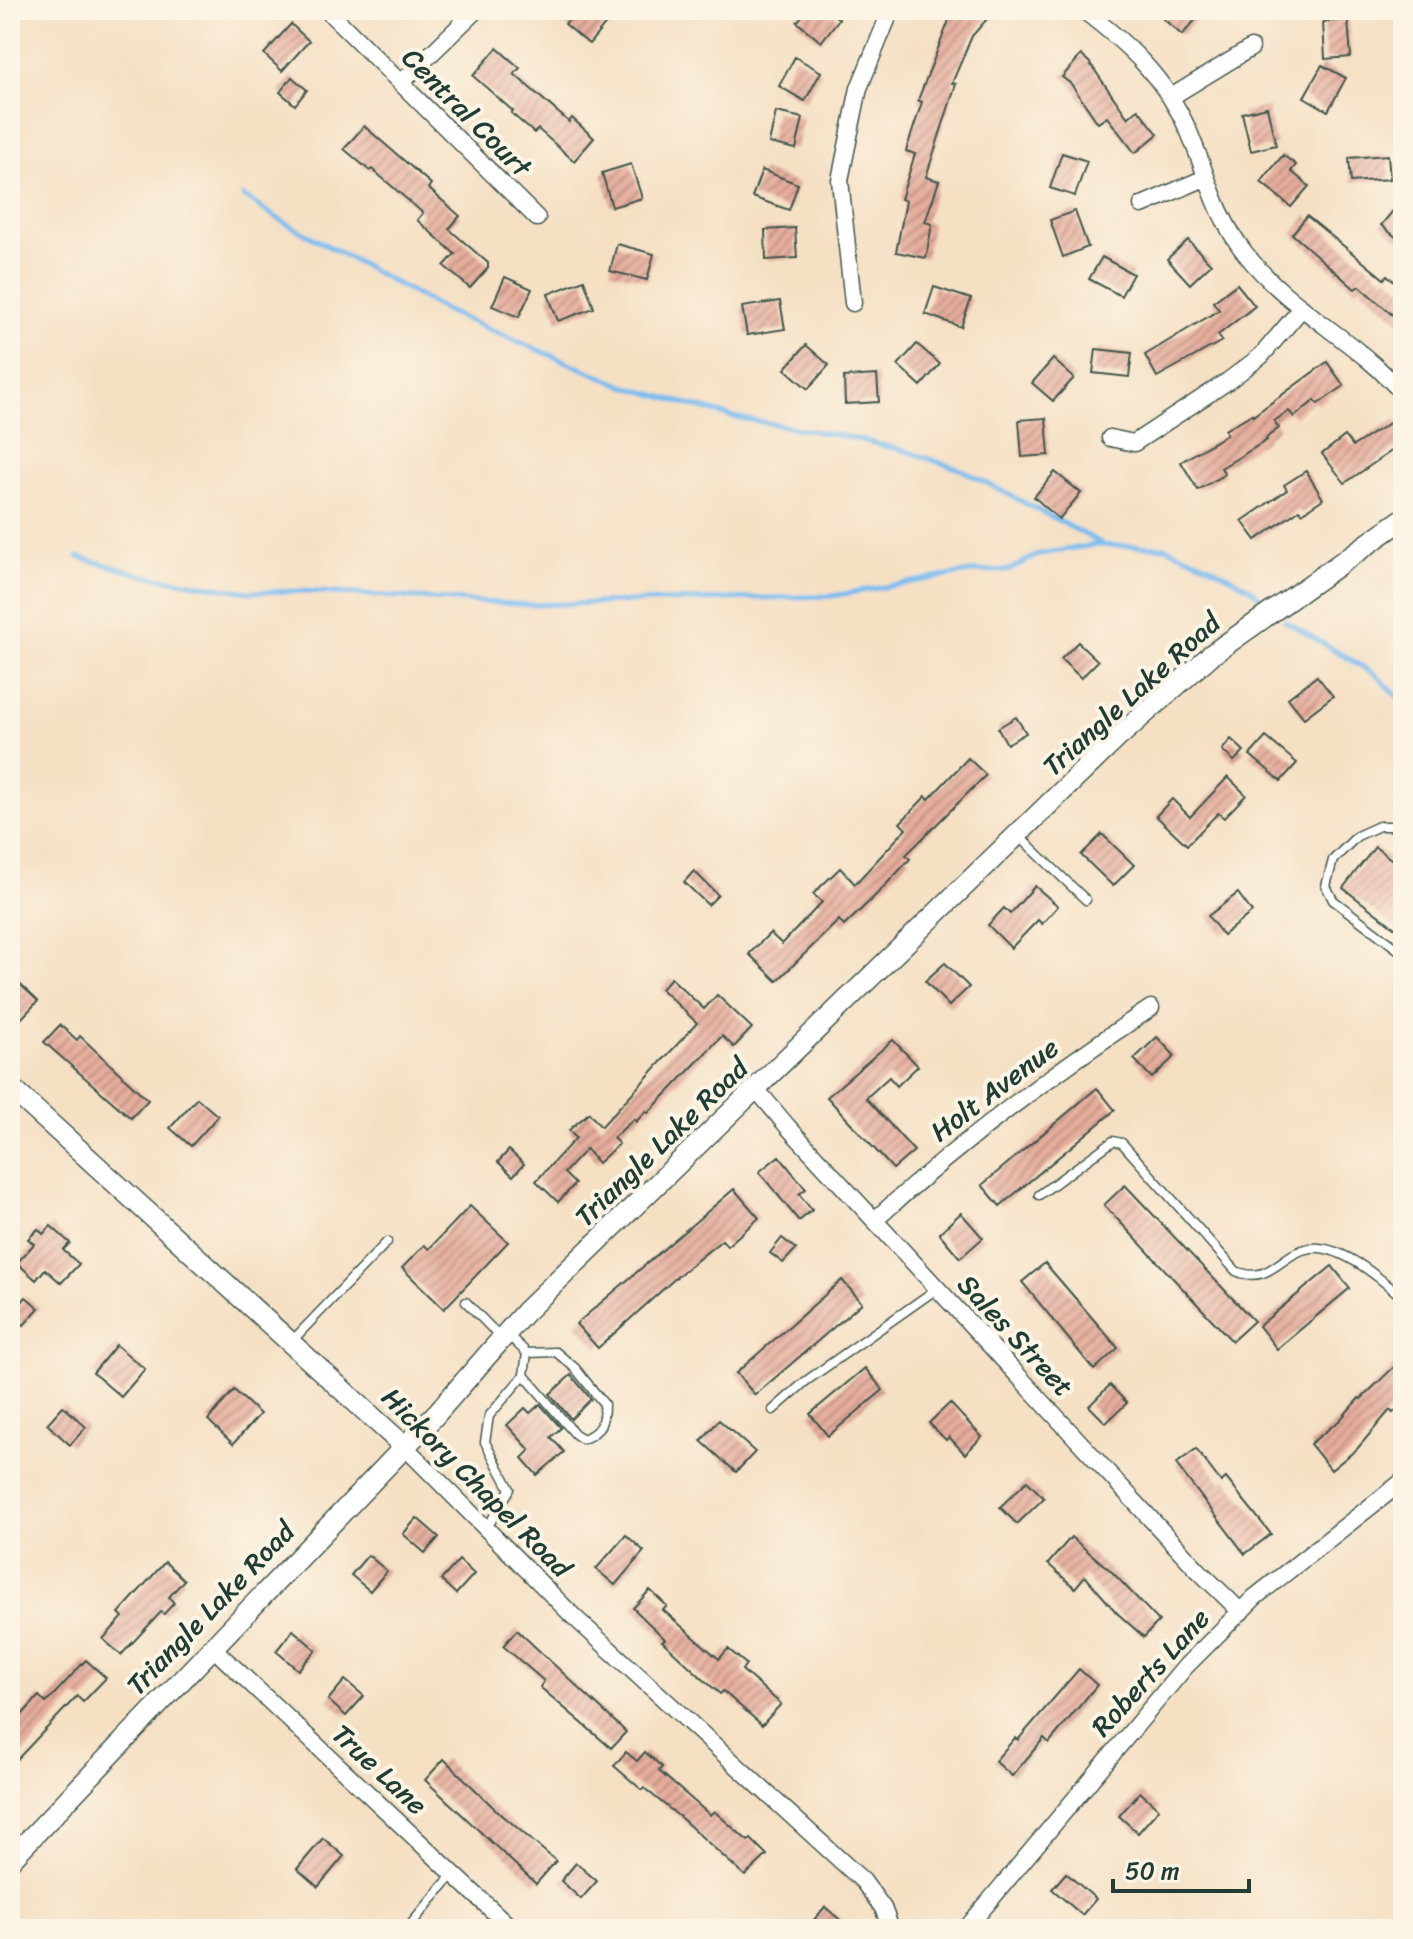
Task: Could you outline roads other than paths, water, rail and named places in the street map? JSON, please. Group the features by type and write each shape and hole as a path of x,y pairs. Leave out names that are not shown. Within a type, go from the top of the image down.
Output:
{"street":[{"name":"Central Court","path":"327,10 537,218"},
{"path":"401,83 476,10"},
{"path":"853,303 840,180 859,88 891,10"},
{"path":"1083,10 1130,47 1171,97 1189,132 1220,215 1242,250 1276,288 1366,358 1403,394"},
{"path":"1171,97 1251,48"},
{"path":"1142,205 1205,178"},
{"path":"1110,438 1134,443 1228,381 1261,356 1302,308"},
{"name":"Triangle Lake Road","path":"10,1860 405,1447 504,1336 1116,739 1211,655 1403,519"},
{"name":"Holt Avenue","path":"875,1220 925,1174 1023,1097 1151,1008"},
{"name":"Hickory Chapel Road","path":"10,1087 405,1447 573,1616 863,1881 883,1908 891,1929"},
{"name":"Sales Street","path":"756,1089 1198,1570 1241,1612"},
{"name":"Roberts Lane","path":"966,1929 1186,1666 1255,1597 1403,1481"},
{"name":"True Lane","path":"212,1647 512,1929"}],"lane":[{"path":"1403,835 1392,826 1379,826 1357,836 1333,860 1326,886 1333,900 1403,953"},
{"path":"1018,835 1086,900"},
{"path":"1039,1195 1113,1141 1122,1143 1236,1271 1245,1276 1259,1276 1294,1254 1310,1248 1339,1254 1372,1271 1403,1298"},
{"path":"291,1343 387,1242"},
{"path":"773,1410 806,1381 938,1288"},
{"path":"466,1302 527,1353 556,1352 575,1368 604,1404 601,1426 595,1434 583,1439 575,1434 524,1375"},
{"path":"486,1529 510,1489 485,1442 489,1416 524,1375 527,1353"},
{"path":"407,1929 453,1874"}],"waterway":[{"path":"243,196 277,218 448,312 624,386 733,417 853,438 906,451 962,470 1101,543"},
{"path":"78,557 146,576 248,592 304,591 530,605 832,596 970,572 1009,570 1040,554 1094,545 1165,547 1210,566 1250,588 1261,598"},
{"path":"1285,621 1375,674 1403,702"}]}
